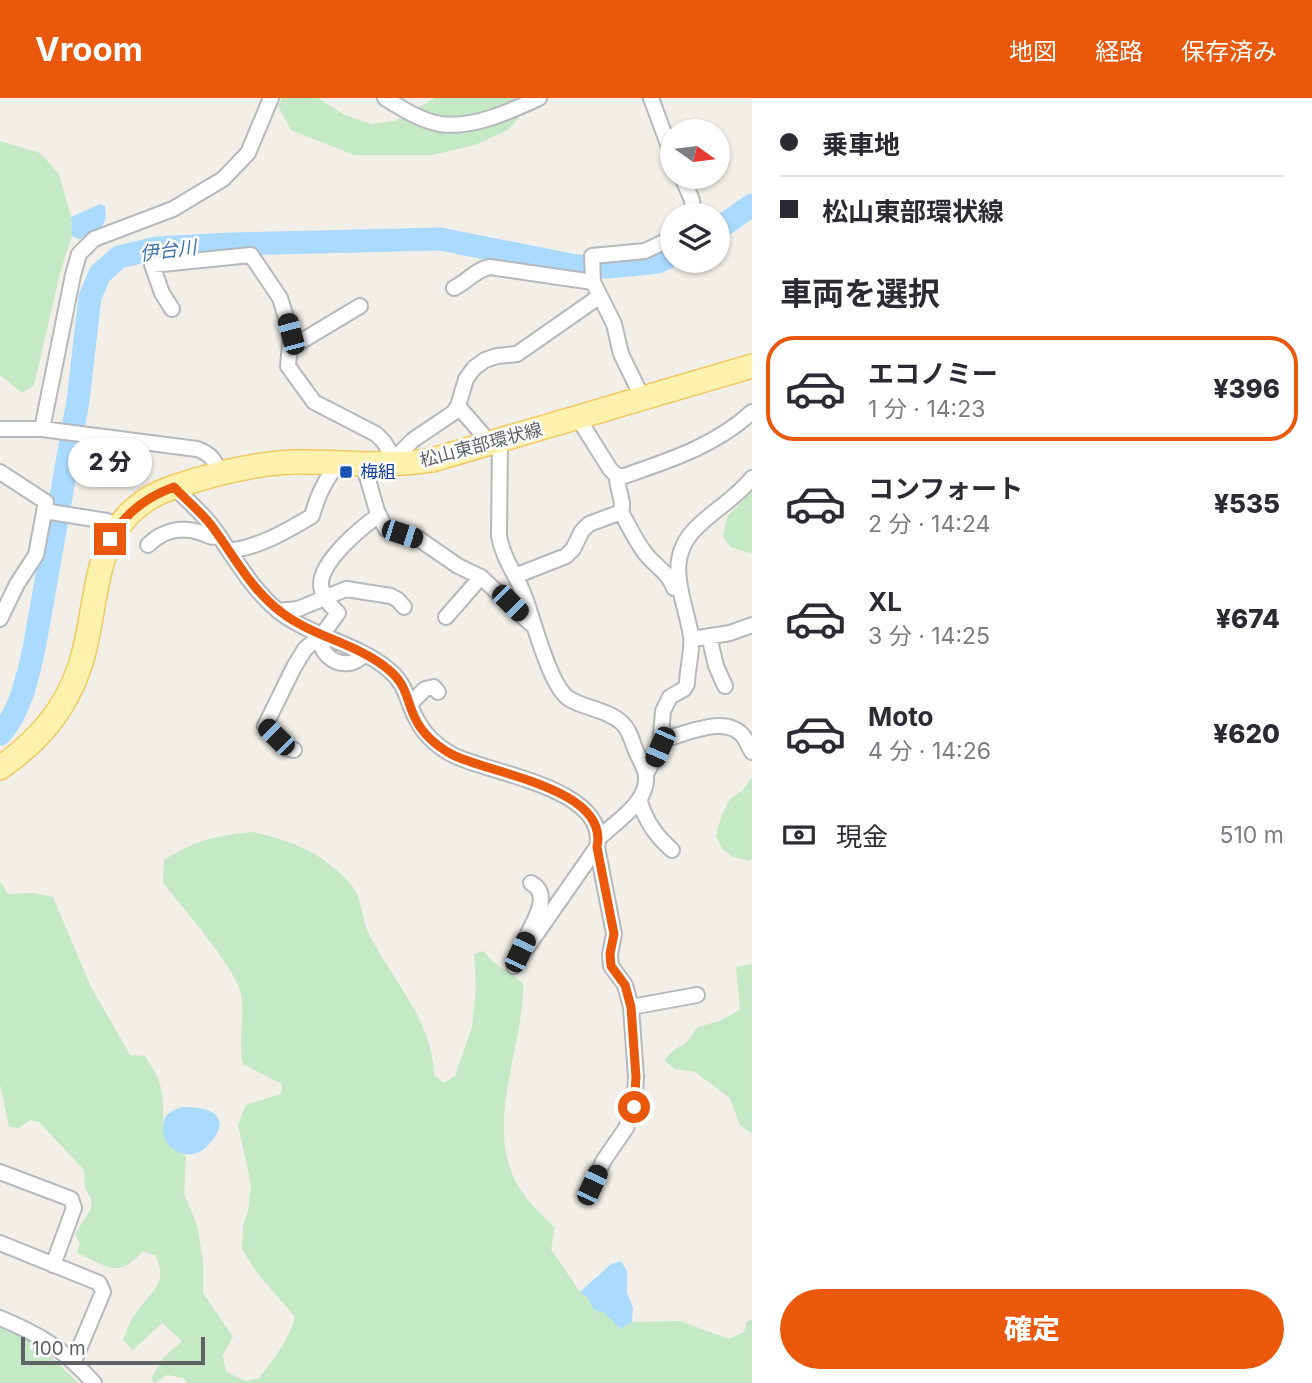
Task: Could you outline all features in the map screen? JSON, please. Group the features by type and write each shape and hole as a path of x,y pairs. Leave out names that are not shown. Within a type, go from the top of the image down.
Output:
{"main road":[{"name":"松山東部環状線","path":"0,768 39,737 71,688 80,665 103,557 118,526 143,502 174,487 220,474 276,463 339,463 364,466 432,460 752,366"}],"street":[{"path":"43,429 79,254 94,239 173,209 223,179 248,153 271,98"},
{"path":"385,98 423,118 439,124 454,124 505,114 539,98"},
{"path":"651,98 660,122"},
{"path":"643,400 621,354 614,324 592,279 592,256 645,251 660,244"},
{"path":"172,309 162,293 152,265 251,255 280,298 291,334 288,366 314,402 376,434 384,442 394,462 412,440 453,413 458,406 466,379 485,359 517,354 600,296"},
{"path":"454,288 466,282 480,268 490,267 592,279"},
{"path":"290,348 360,306"},
{"path":"458,406 495,442 502,551 526,598 532,625 557,682 568,698 593,707 622,723 629,732 646,774"},
{"path":"617,476 681,456 708,444 737,426 752,412"},
{"path":"578,418 617,476 623,506 621,512 638,543 646,555 671,578 677,597 682,600"},
{"path":"0,429 43,429 197,449 208,453 215,461 220,474"},
{"path":"230,551 246,549 274,538 312,516 326,478 339,463"},
{"path":"364,466 386,529 419,539 458,566 481,577 532,625"},
{"path":"0,471 46,502 36,555 17,584 0,620"},
{"path":"531,883 539,887 542,900 517,962 598,843 640,801 646,774 661,740 663,711 670,697 684,689 687,684 692,639 676,571 677,562 695,529 725,506 752,478"},
{"path":"174,487 208,522 260,593 278,611 298,625 365,655 398,678 406,689 416,720 436,743 464,760 513,774 573,801 588,816 598,843 614,934 610,954 611,966 625,985 631,1007 636,1077 634,1107 626,1128 604,1160 592,1185"},
{"path":"46,512 107,520 118,526"},
{"path":"515,576 566,556 589,524 621,512"},
{"path":"294,750 287,748 265,726 305,649 322,635 338,613 321,588 321,578 325,570 351,536 379,515"},
{"path":"148,545 161,534 174,530 193,531 211,538 219,536"},
{"path":"446,617 481,577"},
{"path":"278,611 299,609 346,589 391,596 404,607"},
{"path":"692,639 730,633 752,625"},
{"path":"709,636 716,666 725,686"},
{"path":"411,703 425,689 434,687 438,692"},
{"path":"661,740 715,726 730,727 745,738 752,752"},
{"path":"640,801 650,823 662,841 672,849"},
{"path":"631,1007 697,995"},
{"path":"0,1172 71,1199 74,1208 53,1265"},
{"path":"0,1243 99,1283 103,1292 74,1361"},
{"path":"0,1318 42,1336 74,1361 94,1383"}],"green space":[{"path":"282,98 318,98 345,115 371,124 394,121 435,98 536,98 508,130 475,145 433,155 354,155 291,130 278,106"},
{"path":"0,141 40,153 59,174 71,217 72,236 60,273 34,385 22,393 0,375"},
{"path":"752,491 750,553 730,547 723,536 727,517"},
{"path":"752,777 752,859 749,861 733,857 722,849 716,836 730,799 743,790"},
{"path":"253,832 293,843 315,854 352,886 369,934 410,1002 427,1037 434,1075 444,1083 455,1076 472,1027 476,990 474,954 484,951 492,961 523,984 521,1011 506,1095 505,1150 513,1176 528,1200 555,1228 551,1249 594,1310 603,1312 621,1329 632,1322 680,1321 729,1339 744,1332 747,1321 752,1320 752,1383 187,1383 183,1378 167,1375 155,1383 151,1379 164,1357 182,1341 162,1323 133,1350 123,1340 133,1317 160,1280 156,1256 143,1251 126,1265 112,1268 77,1253 80,1243 75,1234 91,1209 91,1198 85,1188 84,1170 39,1122 30,1120 19,1128 9,1127 0,1084 0,881 8,894 34,893 53,897 91,987 130,1055 145,1056 156,1074 162,1092 164,1123 169,1142 186,1156 184,1194 197,1225 203,1261 203,1293 233,1337 223,1355 226,1372 246,1381 259,1378 285,1342 295,1317 258,1274 242,1249 243,1225 248,1211 251,1185 238,1125 246,1105 281,1094 282,1084 243,1064 242,1003 237,983 207,938 163,883 164,860 176,853 207,840"},
{"path":"752,964 752,1134 740,1125 730,1098 695,1072 675,1069 664,1060 685,1044 698,1027 719,1021 740,1010 736,967"},
{"path":"0,1327 39,1344 78,1383 0,1383"}],"water":[{"path":"100,204 105,206 106,218 101,229 79,239 72,236 71,217"},
{"path":"182,1107 208,1110 218,1118 220,1125 211,1142 193,1154 176,1151 164,1137 166,1117"},
{"path":"621,1261 627,1271 627,1293 633,1308 632,1322 621,1329 603,1312 594,1310 588,1298 580,1292 611,1264"}],"waterway":[{"name":"伊台川","path":"730,221 752,205"},
{"name":"伊台川","path":"0,734 18,705 34,649 78,401 90,297 100,274 119,257 157,248 440,239 576,266 608,267 660,261"}],"place":[{"name":"梅組","path":"346,472"}],"route":[{"path":"110,539 126,516 143,502 174,487 208,522 260,593 278,611 298,625 371,658 398,678 406,689 416,720 436,743 464,760 513,774 547,788 582,808 599,838 597,847 604,892 614,934 610,954 611,966 625,985 631,1007 636,1077 634,1107"}]}
